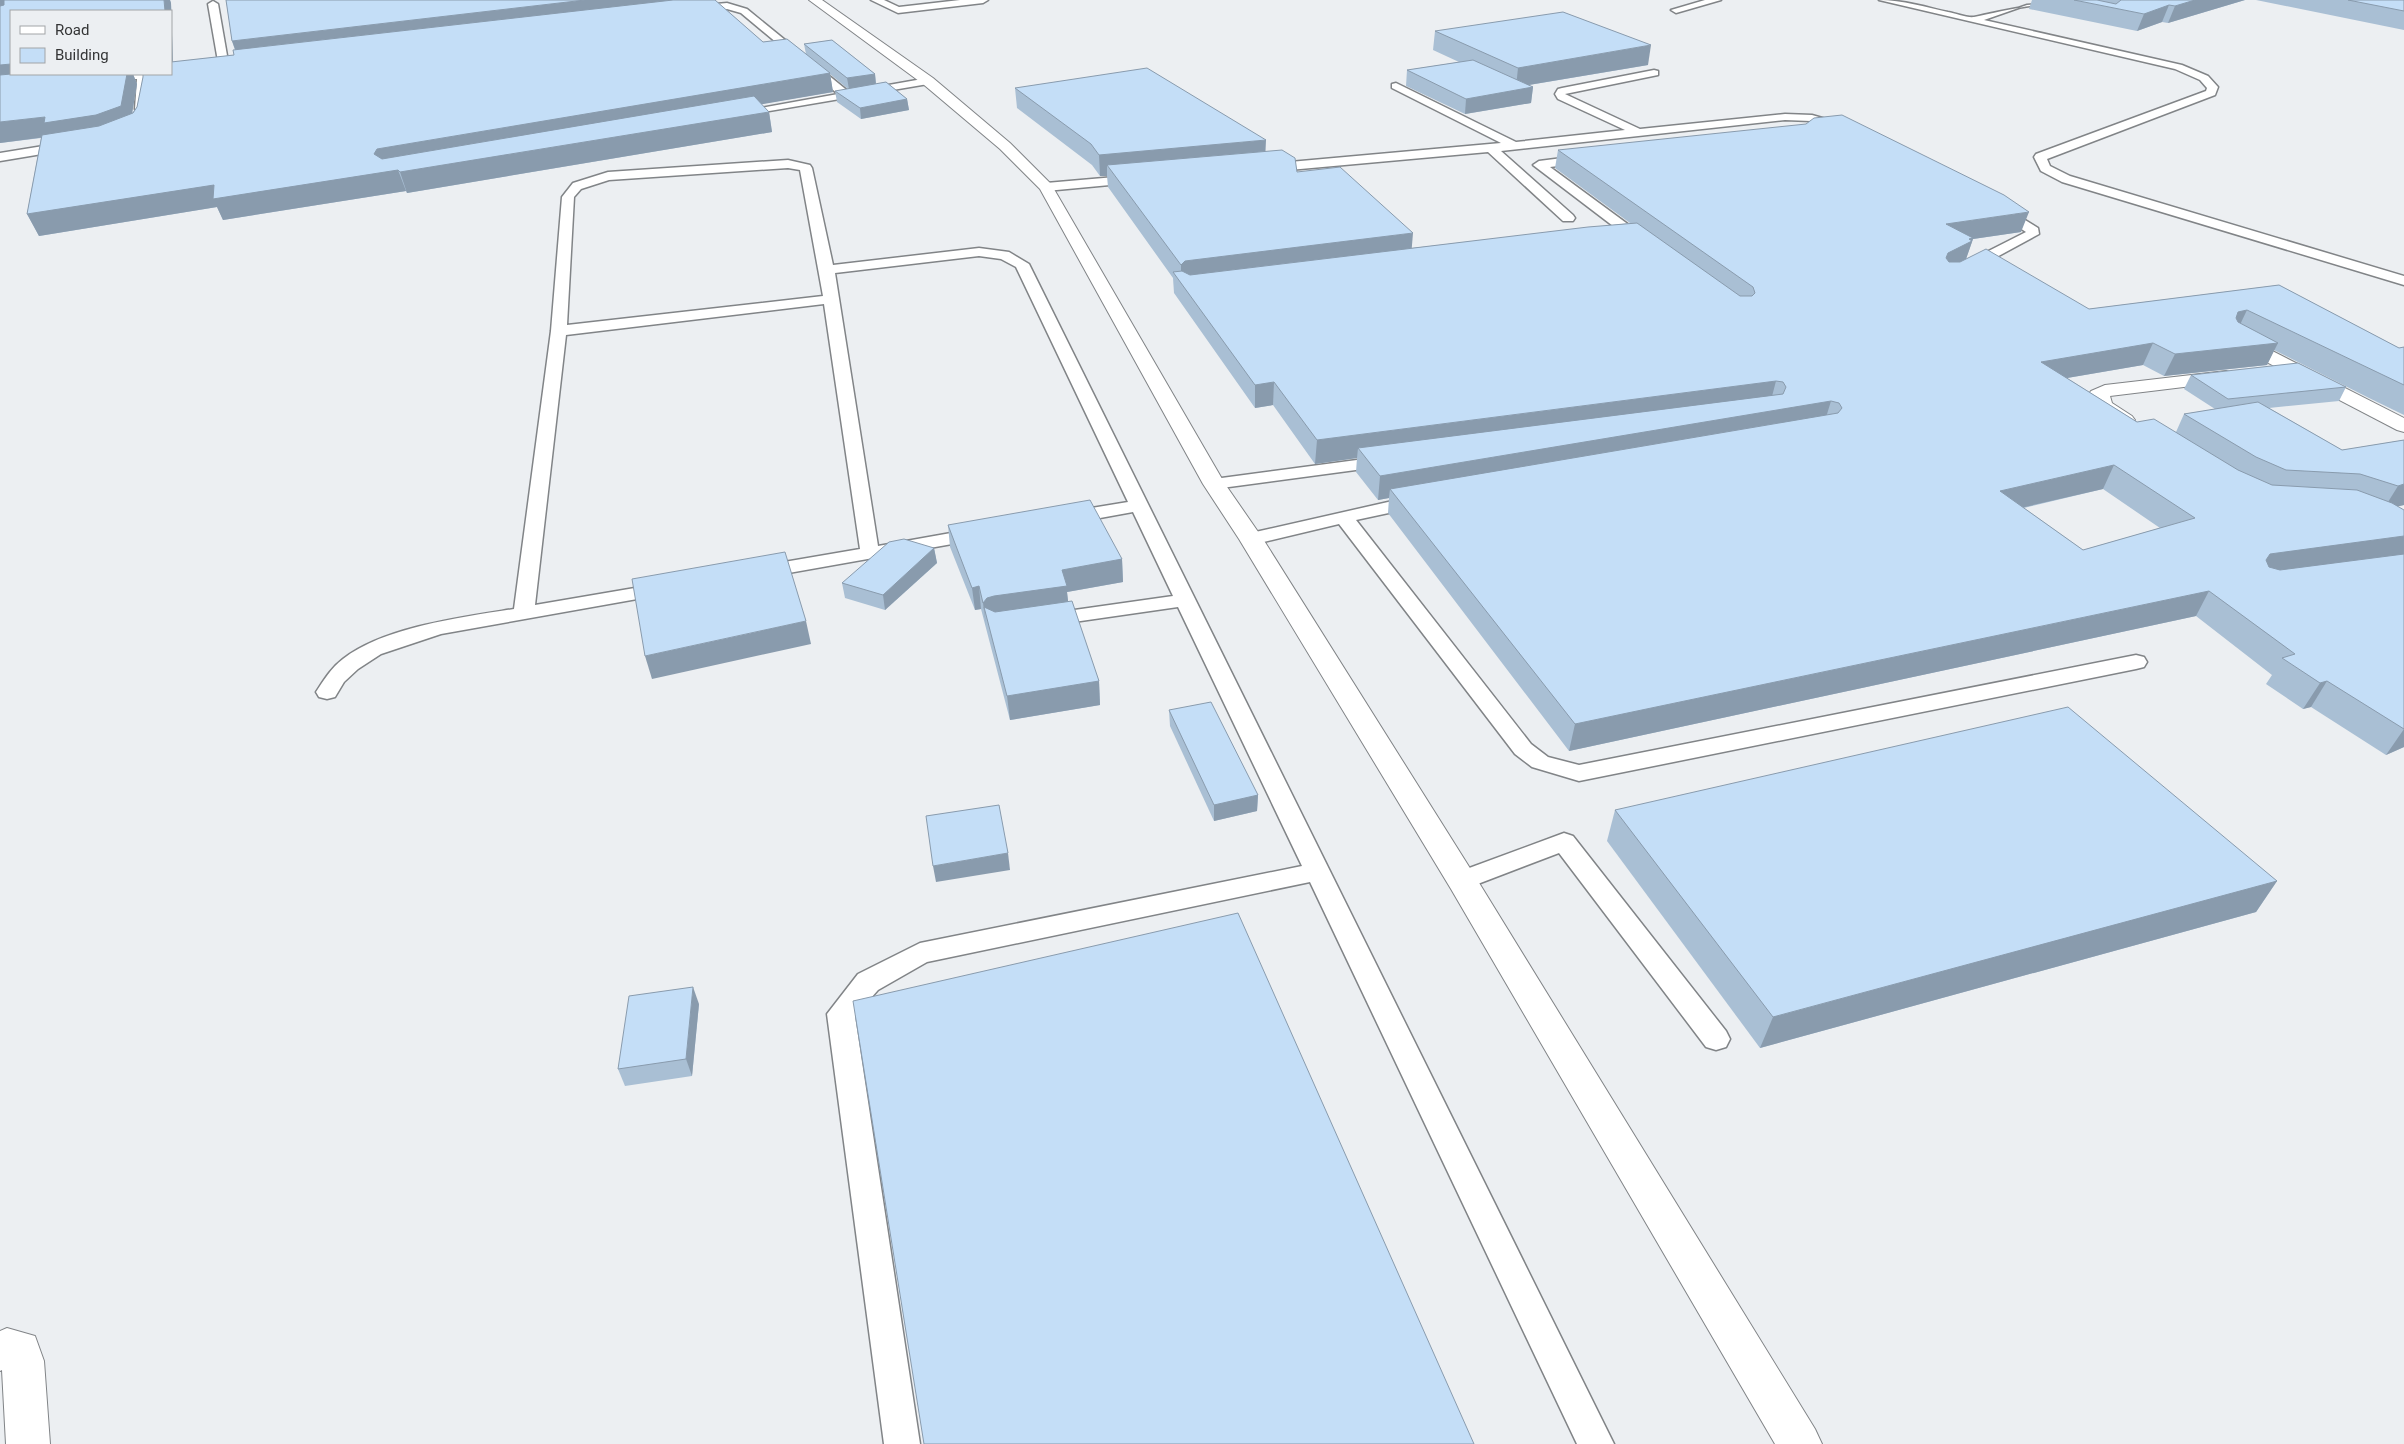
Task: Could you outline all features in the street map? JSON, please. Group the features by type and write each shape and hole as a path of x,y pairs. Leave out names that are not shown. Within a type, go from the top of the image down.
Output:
{"street":[{"path":"815,0 928,81 1005,146 1046,187 1214,484 1252,540 1462,881 1800,1444"},
{"path":"2236,339 2404,426"},
{"path":"2145,433 2104,407 2098,400 2098,394 2105,391 2294,369"},
{"path":"0,1351 6,1348 20,1350 23,1361 28,1444"}],"lane":[{"path":"876,0 898,10 983,0"},
{"path":"1676,10 1716,0"},
{"path":"1884,0 2178,67 2204,78 2213,87 2212,93 2040,157 2045,168 2066,179 2404,281"},
{"path":"1974,20 2032,1 2075,9"},
{"path":"213,4 224,67"},
{"path":"682,10 727,6 744,11 847,96"},
{"path":"1637,131 1562,97 1560,94 1562,91 1654,73"},
{"path":"94,78 115,75"},
{"path":"140,123 146,76 141,75"},
{"path":"730,116 928,81"},
{"path":"1396,86 1513,145"},
{"path":"1785,116 1802,127 1806,132"},
{"path":"1254,169 1491,148 1785,116 1818,119 1860,132"},
{"path":"0,157 78,145"},
{"path":"1491,148 1568,218"},
{"path":"1600,158 1539,165 1652,249"},
{"path":"524,613 559,331 568,197 577,186 608,176 788,164 806,168 827,270 870,553"},
{"path":"1046,187 1155,178"},
{"path":"1955,274 2032,234 2033,231 1992,203"},
{"path":"1618,238 1636,237"},
{"path":"827,270 979,252 1004,255 1022,264 1316,872 1596,1444"},
{"path":"559,331 831,299"},
{"path":"1214,484 1408,458"},
{"path":"1252,540 1383,507 1432,499"},
{"path":"1052,521 1138,506"},
{"path":"1344,517 1523,749 1540,762 1580,773 2136,662"},
{"path":"745,575 995,531"},
{"path":"327,692 336,678 350,664 374,649 437,628 678,586"},
{"path":"1027,622 1184,600"},
{"path":"1462,881 1564,842 1716,1039"},
{"path":"902,1444 841,1014 868,982 920,953 1316,872"}],"building":[{"path":"4,0 164,0 165,10 10,10 10,64 0,65 0,6 4,5"},
{"path":"226,0 585,0 232,41"},
{"path":"673,0 715,0 763,42 787,39 830,73 377,149 374,154 382,159 754,96 769,112 400,172 398,170 213,199 214,185 27,214 42,135 99,126 133,113 137,107 143,75 172,75 172,62 234,55 233,50"},
{"path":"2074,0 2097,0 2116,4 2121,0 2195,0 2175,6 2169,5 2144,14"},
{"path":"2348,0 2404,0 2404,11"},
{"path":"1563,12 1651,45 1518,68 1435,31"},
{"path":"832,40 875,74 847,78 804,44"},
{"path":"1473,60 1533,87 1466,99 1407,70"},
{"path":"1147,68 1266,140 1099,155 1091,144 1015,88"},
{"path":"0,75 127,75 121,106 96,115 44,123 45,117 0,122"},
{"path":"886,82 907,99 860,108 835,91"},
{"path":"1842,115 2004,195 2029,212 1946,224 1973,238 1969,239 1972,241 1948,253 1946,258 1949,262 1960,262 1986,249 2089,309 2279,285 2399,348 2404,347 2404,385 2247,310 2238,312 2236,318 2238,322 2278,343 2175,354 2153,343 2041,362 2137,422 2154,419 2238,470 2272,485 2357,490 2392,503 2404,510 2404,536 2270,554 2266,560 2269,567 2280,570 2404,554 2404,729 2327,681 2320,683 2282,658 2295,654 2209,591 1575,724 1390,489 1838,413 1842,408 1839,403 1831,401 1380,476 1358,448 1783,394 1786,387 1783,382 1776,381 1317,440 1274,382 1255,385 1173,272 1182,271 1190,275 1588,227 1637,223 1740,296 1752,296 1755,293 1753,287 1558,150 1806,124 1814,118","holes":["2114,465 2195,518 2083,550 2000,491"]},
{"path":"1282,150 1295,158 1297,172 1340,167 1413,233 1185,261 1181,265 1107,165"},
{"path":"2298,363 2346,387 2228,399 2191,375"},
{"path":"2258,402 2342,450 2404,440 2404,484 2398,486 2360,474 2286,470 2256,457 2184,414"},
{"path":"1090,500 1122,559 1062,570 1067,586 994,596 987,598 983,603 979,586 972,588 948,525"},
{"path":"904,539 934,548 883,595 842,583 889,542"},
{"path":"785,552 806,621 645,656 632,579"},
{"path":"1072,601 1099,681 1007,696 984,607 995,612"},
{"path":"1211,702 1258,795 1214,805 1169,710"},
{"path":"2068,707 2277,881 1773,1017 1615,810"},
{"path":"999,805 1008,853 933,866 926,816"},
{"path":"1238,913 1474,1444 924,1444 853,1001"},
{"path":"693,987 686,1059 618,1069 629,996"}]}
